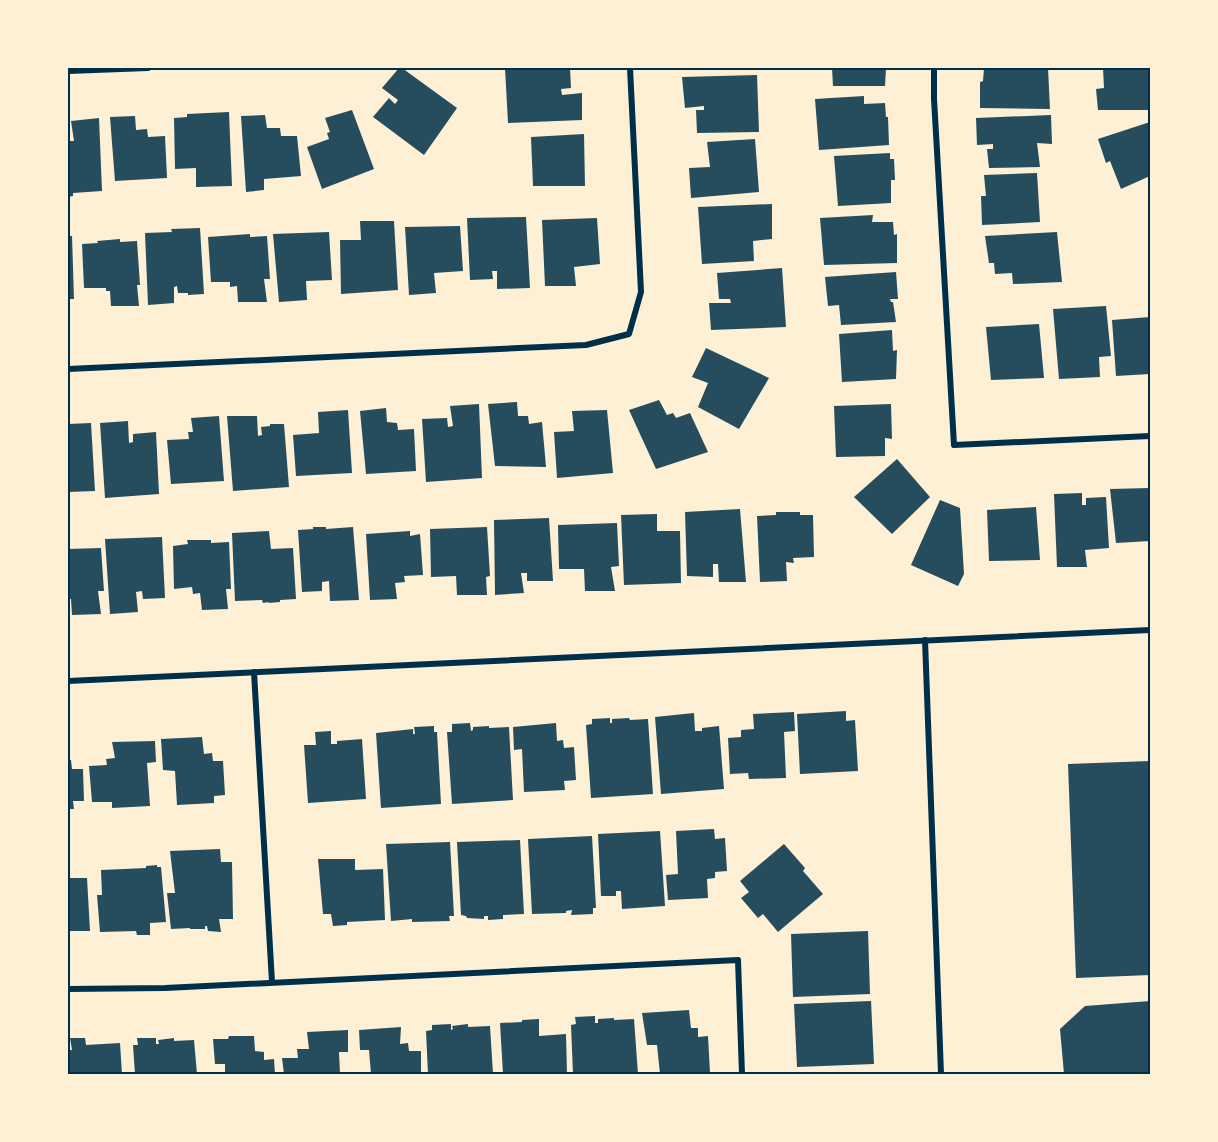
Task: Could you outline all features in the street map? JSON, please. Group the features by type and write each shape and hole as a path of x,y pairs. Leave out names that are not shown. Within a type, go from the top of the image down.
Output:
{"street":[{"path":"68,71 148,68"},
{"path":"68,369 586,345 629,334 641,291 630,68"},
{"path":"934,68 954,445 1150,436"},
{"path":"68,681 1150,630"},
{"path":"925,640 941,1074"},
{"path":"254,672 272,982"},
{"path":"68,989 165,988 738,960 742,1074"}],"building":[{"path":"399,68 457,108 424,155 373,117 389,98 395,104 398,100 382,88"},
{"path":"505,68 570,68 571,88 561,89 562,95 582,93 582,120 508,123"},
{"path":"832,68 886,68 885,86 833,86"},
{"path":"984,68 1048,68 1050,109 980,108 980,82 983,81"},
{"path":"1103,68 1150,68 1150,110 1098,110 1096,89 1104,88"},
{"path":"757,75 759,132 697,133 696,110 704,110 704,106 685,108 682,77"},
{"path":"864,96 864,104 885,103 889,145 819,150 815,99"},
{"path":"352,110 374,169 322,189 307,147 329,139 327,133 330,132 325,118"},
{"path":"229,112 232,186 196,187 196,168 175,169 174,118 187,117 187,114"},
{"path":"265,115 267,128 280,128 281,136 297,136 301,176 264,179 264,190 246,192 241,116"},
{"path":"1051,115 1052,144 1037,143 1040,167 989,168 987,149 993,149 993,144 977,145 976,118"},
{"path":"135,116 136,130 147,129 148,137 165,136 167,178 115,181 110,117"},
{"path":"99,118 102,191 73,193 73,196 68,197 68,141 74,141 71,121"},
{"path":"1150,122 1150,176 1121,189 1110,161 1106,163 1098,139"},
{"path":"584,134 585,186 533,186 531,137"},
{"path":"755,139 759,192 691,198 689,168 710,167 707,142"},
{"path":"890,153 890,159 894,159 895,180 891,180 891,203 838,206 834,156"},
{"path":"1037,173 1040,222 982,225 981,196 986,196 984,175"},
{"path":"772,204 772,239 753,241 754,261 702,264 698,207"},
{"path":"873,215 872,222 893,222 894,235 897,234 897,263 824,265 820,218"},
{"path":"526,217 530,288 497,289 497,271 492,271 493,279 470,280 467,218"},
{"path":"597,218 600,264 574,267 576,286 545,286 542,220"},
{"path":"360,221 394,221 398,290 341,294 340,240 361,240"},
{"path":"460,226 463,271 434,273 436,293 409,295 405,227"},
{"path":"200,228 204,294 178,293 177,286 174,287 174,303 148,305 145,233"},
{"path":"329,232 332,280 306,281 307,300 279,302 273,234"},
{"path":"1057,232 1062,282 1013,284 1012,273 995,274 994,263 989,263 985,236"},
{"path":"250,234 250,237 267,236 270,279 264,279 267,302 238,302 237,286 230,287 230,282 211,282 208,237"},
{"path":"68,236 72,236 74,299 68,299"},
{"path":"120,239 120,242 137,241 139,306 111,306 110,291 106,291 106,288 84,288 82,244"},
{"path":"782,268 786,327 711,330 709,303 731,303 730,299 719,299 717,273"},
{"path":"896,272 898,299 890,299 893,302 896,322 841,325 839,305 828,306 825,277"},
{"path":"1106,306 1111,356 1099,357 1100,377 1059,379 1053,309"},
{"path":"1150,317 1150,374 1116,376 1112,320"},
{"path":"1039,324 1044,378 991,380 986,327"},
{"path":"892,330 893,351 897,350 896,379 842,382 839,334"},
{"path":"706,348 769,378 739,429 698,407 708,383 692,377"},
{"path":"659,400 667,415 673,413 676,418 690,413 708,452 656,469 629,410"},
{"path":"517,402 518,416 528,416 529,424 542,422 546,467 495,466 488,404"},
{"path":"479,404 482,478 426,482 422,419 447,418 448,427 453,426 450,406"},
{"path":"891,404 892,439 885,438 885,456 836,457 834,406"},
{"path":"386,408 387,422 397,423 398,430 414,429 416,471 366,474 360,411"},
{"path":"348,410 352,473 296,476 293,435 319,433 318,412"},
{"path":"607,410 613,473 557,478 554,432 574,431 572,411"},
{"path":"219,416 224,481 171,484 167,440 189,439 188,432 193,432 191,418"},
{"path":"227,416 257,416 258,436 262,435 261,427 270,426 270,424 284,424 289,487 233,491"},
{"path":"128,421 129,443 133,442 133,434 156,432 159,494 105,498 100,423"},
{"path":"91,423 95,491 68,492 68,424"},
{"path":"897,459 930,497 892,534 854,497"},
{"path":"1150,488 1150,541 1116,543 1110,489"},
{"path":"1082,493 1082,505 1086,505 1086,498 1106,497 1109,548 1085,550 1087,567 1057,567 1054,494"},
{"path":"940,500 960,508 964,574 958,586 911,565"},
{"path":"1036,507 1040,560 989,561 987,510"},
{"path":"740,509 746,582 719,582 718,564 713,564 713,577 687,576 685,512"},
{"path":"776,512 800,512 800,515 813,515 814,557 793,558 794,563 786,562 787,581 760,582 757,516 776,515"},
{"path":"657,514 657,531 680,531 681,583 624,585 621,515"},
{"path":"549,518 553,581 527,581 527,573 521,573 524,593 495,595 494,520"},
{"path":"617,523 619,566 611,567 615,591 585,591 584,569 559,569 558,525"},
{"path":"313,527 326,527 326,529 353,527 359,600 330,601 329,581 322,582 322,591 302,592 298,530 313,529"},
{"path":"487,527 490,576 486,577 487,595 457,595 456,576 431,577 430,529"},
{"path":"269,531 271,549 293,548 296,599 268,603 263,603 262,600 235,601 232,533"},
{"path":"410,531 410,536 420,534 423,575 404,576 405,582 395,583 397,599 370,600 366,534"},
{"path":"162,537 165,598 143,599 142,591 136,592 138,612 110,614 105,539"},
{"path":"187,540 211,540 211,543 229,542 231,589 226,589 228,609 202,610 200,593 193,594 192,587 174,589 173,546 188,544"},
{"path":"101,548 104,591 98,591 101,614 72,615 71,599 68,599 68,549"},
{"path":"846,711 846,721 855,720 858,771 800,774 797,714"},
{"path":"794,712 795,731 784,732 786,778 749,779 748,773 730,774 728,738 741,737 741,730 754,729 753,714"},
{"path":"694,713 695,731 719,726 724,789 661,794 655,717"},
{"path":"610,718 610,723 612,719 648,719 653,794 591,798 586,725 592,724 592,719"},
{"path":"470,723 471,731 473,727 509,727 513,800 452,804 447,732 452,732 452,724"},
{"path":"556,723 557,741 563,740 564,748 574,747 576,780 564,781 565,790 524,792 522,749 514,750 513,727"},
{"path":"434,726 434,732 437,732 441,804 381,808 376,733 413,729 413,734 415,734 414,727"},
{"path":"331,731 331,744 337,744 337,741 362,739 366,799 308,803 304,745 316,745 315,732"},
{"path":"202,737 204,754 212,753 213,761 223,761 225,795 214,796 214,803 177,805 175,771 163,770 161,739"},
{"path":"155,741 156,762 147,763 150,806 112,808 112,802 92,802 89,766 107,765 106,759 115,758 112,742"},
{"path":"68,760 71,760 72,769 83,769 84,801 73,801 74,809 68,809"},
{"path":"1150,761 1150,975 1076,978 1068,764"},
{"path":"714,829 715,839 725,838 727,871 715,872 715,878 707,879 708,898 668,900 666,875 678,874 676,831"},
{"path":"660,831 665,906 622,909 621,891 616,891 616,896 601,896 598,834"},
{"path":"592,836 596,908 593,908 593,914 571,915 572,910 566,913 532,914 528,839"},
{"path":"520,840 524,914 503,915 503,919 488,920 488,916 484,916 484,919 467,918 461,915 457,842"},
{"path":"450,842 454,916 449,916 450,921 412,922 412,919 391,921 386,844"},
{"path":"784,844 823,894 778,932 763,914 758,918 741,898 749,892 740,881"},
{"path":"220,849 221,862 232,862 233,919 219,919 221,932 208,931 207,926 205,929 171,929 167,893 175,893 170,851"},
{"path":"318,859 355,859 355,870 383,869 385,920 347,922 347,925 333,926 331,914 323,914"},
{"path":"146,866 161,867 166,922 150,923 150,935 137,935 136,931 100,932 97,895 102,895 101,870 146,868"},
{"path":"68,878 87,878 90,931 68,931"},
{"path":"868,931 870,994 793,997 791,934"},
{"path":"871,1001 874,1064 797,1067 794,1004"},
{"path":"1150,1001 1150,1074 1064,1074 1060,1029 1085,1006"},
{"path":"689,1010 691,1028 698,1028 698,1037 708,1036 710,1073 660,1074 657,1045 647,1045 642,1013"},
{"path":"595,1016 595,1023 598,1023 598,1019 634,1019 638,1074 573,1074 571,1025 576,1024 575,1017"},
{"path":"539,1019 539,1036 566,1034 567,1074 503,1074 500,1023"},
{"path":"451,1024 451,1030 452,1026 468,1024 468,1027 490,1026 493,1074 428,1074 426,1031 432,1030 432,1025"},
{"path":"401,1027 400,1044 408,1043 409,1051 421,1051 421,1074 371,1074 369,1050 360,1050 359,1030"},
{"path":"348,1030 348,1052 339,1052 340,1074 284,1074 282,1058 298,1058 297,1049 309,1049 307,1032"},
{"path":"229,1036 254,1036 255,1051 264,1052 264,1060 274,1059 275,1074 225,1074 225,1064 215,1064 213,1039 228,1039"},
{"path":"70,1038 85,1038 86,1045 120,1043 122,1074 68,1074 68,1050 72,1050"},
{"path":"137,1038 156,1038 156,1044 159,1044 158,1040 174,1038 174,1041 194,1040 197,1074 135,1074 133,1045 138,1045"}]}
